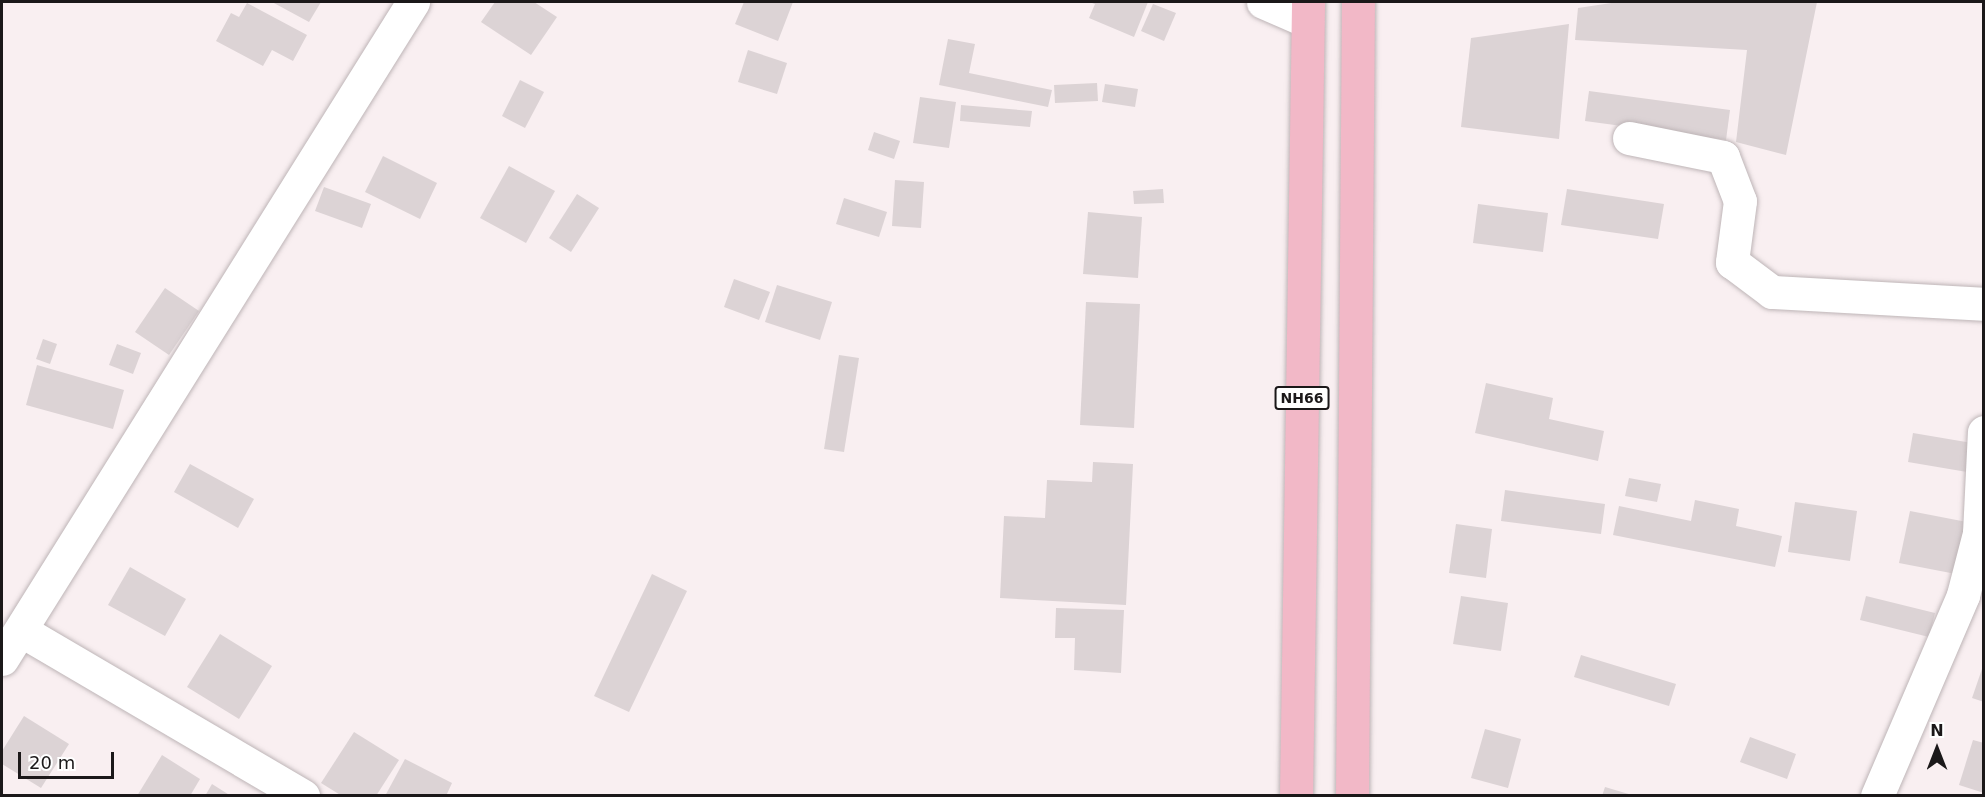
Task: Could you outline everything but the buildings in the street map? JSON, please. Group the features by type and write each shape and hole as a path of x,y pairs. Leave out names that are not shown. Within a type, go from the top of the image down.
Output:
{"highway":[{"path":"1352,795 1358,2"},
{"name":"NH66","path":"1296,795 1307,11"}],"street":[{"path":"2,659 22,631 413,2"},
{"path":"1263,2 1307,11"},
{"path":"1629,138 1723,157 1740,201 1732,262 1772,292 1983,304"},
{"path":"1877,795 1963,595 1979,533 1983,432"},
{"path":"22,631 303,795"}]}
